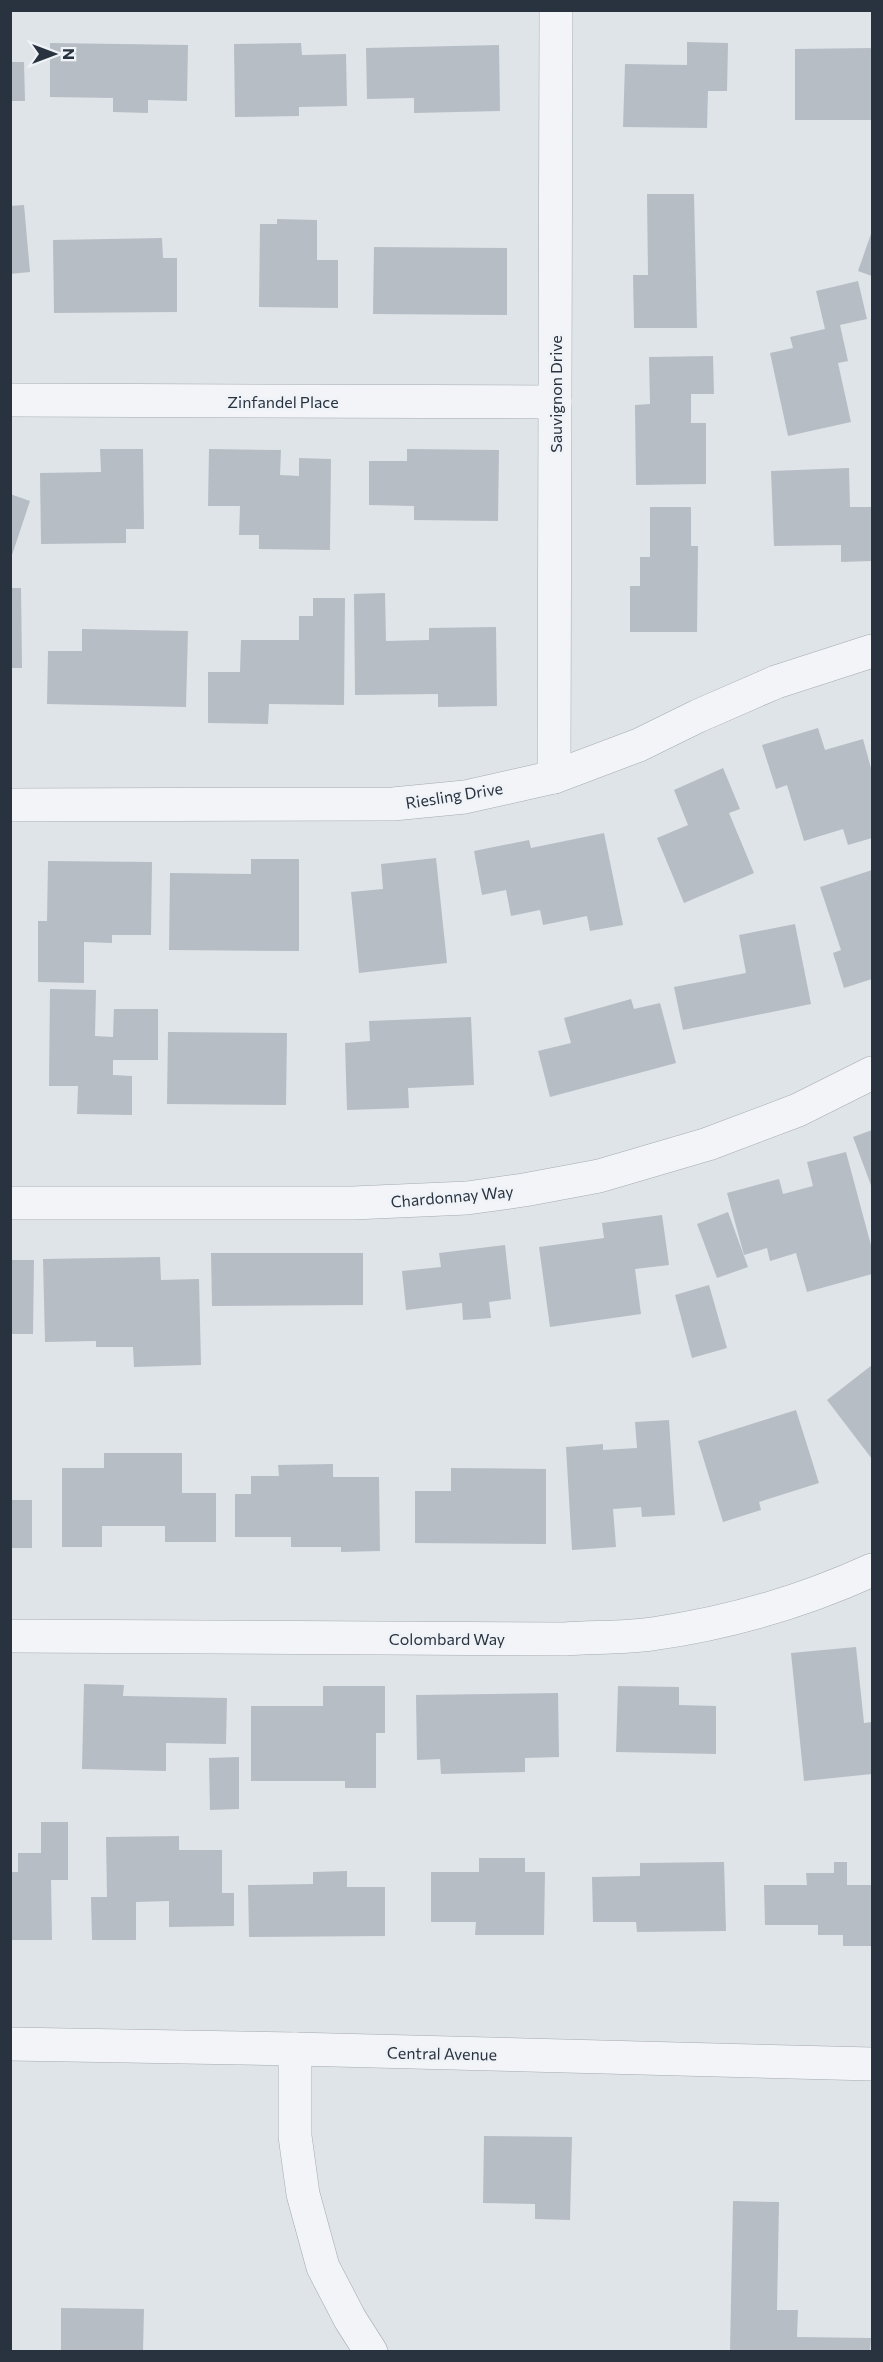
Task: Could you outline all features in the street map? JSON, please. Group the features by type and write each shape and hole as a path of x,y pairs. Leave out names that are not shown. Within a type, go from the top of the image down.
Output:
{"street":[{"name":"Sauvignon Drive","path":"554,777 556,10"},
{"name":"Zinfandel Place","path":"10,400 555,402"},
{"name":"Riesling Drive","path":"10,805 393,804 465,797 554,777 639,745 776,682 873,651"},
{"name":"Chardonnay Way","path":"10,1203 353,1203 467,1198 524,1190 599,1176 708,1144 798,1110 873,1073"},
{"name":"Colombard Way","path":"10,1636 565,1639 651,1634 735,1619 829,1590 873,1570"},
{"name":"Central Avenue","path":"10,2044 873,2064"},
{"path":"295,2049 295,2136 303,2194 323,2267 350,2319 371,2352"}],"building":[{"path":"687,42 728,43 727,91 708,91 707,128 623,127 625,64 687,65"},
{"path":"50,43 188,45 187,101 148,100 148,113 113,112 113,98 50,97"},
{"path":"301,43 302,55 346,54 347,106 299,107 299,116 235,117 234,44"},
{"path":"499,45 500,111 414,113 414,98 367,99 366,48"},
{"path":"872,48 872,120 795,120 795,49"},
{"path":"10,62 24,62 25,101 10,101"},
{"path":"647,194 694,194 697,328 634,328 633,275 648,275"},
{"path":"24,205 30,272 10,274 10,206"},
{"path":"277,219 317,220 317,260 338,260 338,308 259,307 260,224 277,224"},
{"path":"872,231 872,276 858,271"},
{"path":"162,238 163,258 177,258 177,312 54,313 53,240"},
{"path":"374,247 507,248 507,315 373,314"},
{"path":"858,281 867,319 840,325 848,361 838,363 851,422 788,436 770,353 793,348 790,337 825,329 816,291"},
{"path":"713,356 714,394 691,394 691,423 706,423 706,484 636,485 635,405 650,404 649,357"},
{"path":"100,449 143,449 144,529 126,529 126,543 41,544 40,473 101,472"},
{"path":"209,449 281,450 280,475 299,476 299,458 331,459 330,550 259,549 259,535 239,535 240,506 208,506"},
{"path":"407,449 499,450 498,521 414,520 414,506 369,505 369,461 407,461"},
{"path":"849,468 850,507 872,507 872,561 841,562 841,545 774,546 771,471"},
{"path":"10,494 30,501 11,558 10,558"},
{"path":"650,507 691,507 691,546 698,546 697,632 630,632 630,586 640,586 640,557 650,557"},
{"path":"10,588 21,588 22,668 10,668"},
{"path":"385,593 386,641 429,640 429,628 496,627 497,706 438,707 438,694 355,695 354,594"},
{"path":"313,598 345,598 344,705 269,704 268,724 208,723 208,672 240,672 241,640 299,640 299,616 313,616"},
{"path":"82,629 188,631 186,707 47,704 48,651 82,651"},
{"path":"818,728 825,750 863,739 872,772 872,838 848,845 843,829 804,841 787,785 776,789 762,745"},
{"path":"723,768 740,809 729,813 754,873 684,903 657,838 688,825 674,790"},
{"path":"604,833 623,925 590,931 587,916 543,925 540,910 511,916 506,890 482,895 474,851 529,840 531,848"},
{"path":"436,858 447,963 359,973 351,892 383,889 381,864"},
{"path":"251,859 299,859 299,951 169,950 170,873 251,874"},
{"path":"48,861 152,862 151,935 112,935 112,943 84,942 84,983 38,982 38,921 47,921"},
{"path":"872,870 872,979 844,988 833,953 841,950 820,887"},
{"path":"795,924 811,1004 683,1030 674,987 746,973 739,935"},
{"path":"50,989 96,990 95,1036 113,1037 114,1009 158,1009 158,1060 113,1060 113,1075 132,1076 132,1115 77,1114 78,1086 49,1086"},
{"path":"631,999 634,1009 660,1003 676,1063 550,1097 538,1051 571,1043 564,1018"},
{"path":"471,1017 474,1085 408,1088 409,1108 347,1110 345,1043 370,1041 369,1021"},
{"path":"168,1032 287,1033 286,1105 167,1104"},
{"path":"872,1130 872,1188 853,1137"},
{"path":"846,1152 872,1249 872,1274 807,1292 796,1253 770,1261 767,1248 744,1255 727,1193 779,1179 783,1194 813,1186 807,1162"},
{"path":"728,1212 748,1267 717,1278 697,1224"},
{"path":"662,1215 669,1265 635,1269 641,1314 550,1327 539,1247 604,1238 602,1223"},
{"path":"505,1245 511,1299 489,1302 491,1318 463,1320 462,1303 406,1310 402,1271 441,1267 439,1253"},
{"path":"211,1253 363,1253 363,1305 212,1306"},
{"path":"160,1257 161,1280 199,1279 201,1365 134,1367 133,1347 96,1347 96,1341 45,1342 43,1259"},
{"path":"10,1260 34,1260 33,1334 10,1334"},
{"path":"709,1285 727,1348 692,1358 675,1295"},
{"path":"872,1365 872,1459 827,1400"},
{"path":"796,1410 819,1483 759,1502 761,1510 723,1522 698,1441"},
{"path":"669,1420 675,1515 642,1517 641,1507 613,1509 616,1547 572,1550 566,1447 603,1444 603,1450 637,1448 635,1422"},
{"path":"104,1453 182,1453 182,1493 216,1493 216,1542 165,1542 165,1526 102,1526 102,1547 62,1547 62,1468 104,1468"},
{"path":"333,1464 333,1477 379,1477 380,1551 341,1552 341,1547 291,1547 291,1537 235,1537 235,1494 251,1494 251,1476 279,1476 278,1465"},
{"path":"451,1468 546,1469 546,1544 415,1543 415,1491 451,1491"},
{"path":"10,1500 32,1500 32,1548 10,1548"},
{"path":"856,1647 864,1723 872,1722 872,1774 804,1781 791,1653"},
{"path":"84,1684 124,1685 123,1696 227,1698 226,1744 166,1743 166,1771 82,1769"},
{"path":"323,1686 385,1686 385,1733 376,1733 376,1788 345,1788 345,1781 251,1781 251,1706 323,1706"},
{"path":"618,1686 679,1687 679,1705 716,1706 716,1754 616,1752"},
{"path":"558,1693 559,1757 525,1758 525,1772 441,1774 440,1759 417,1760 416,1695"},
{"path":"239,1757 239,1809 210,1810 209,1758"},
{"path":"41,1822 68,1822 68,1880 51,1880 52,1940 10,1940 10,1872 18,1872 18,1853 41,1853"},
{"path":"179,1836 179,1850 222,1850 222,1893 234,1893 234,1926 169,1927 169,1901 136,1902 136,1940 92,1940 91,1897 107,1897 106,1837"},
{"path":"479,1858 525,1858 525,1872 545,1872 544,1935 475,1935 476,1922 431,1922 431,1872 479,1872"},
{"path":"724,1862 726,1931 637,1932 636,1922 593,1922 592,1877 640,1876 640,1863"},
{"path":"834,1862 847,1862 847,1885 872,1885 872,1946 843,1946 843,1935 818,1935 818,1925 765,1925 764,1885 807,1885 806,1873 834,1873"},
{"path":"347,1871 347,1887 385,1887 385,1936 249,1937 248,1885 313,1884 313,1872"},
{"path":"484,2136 572,2137 570,2220 535,2219 535,2204 483,2203"},
{"path":"733,2201 779,2202 777,2310 798,2310 797,2337 871,2338 870,2352 730,2352"},
{"path":"61,2308 144,2309 143,2352 61,2352"}]}
